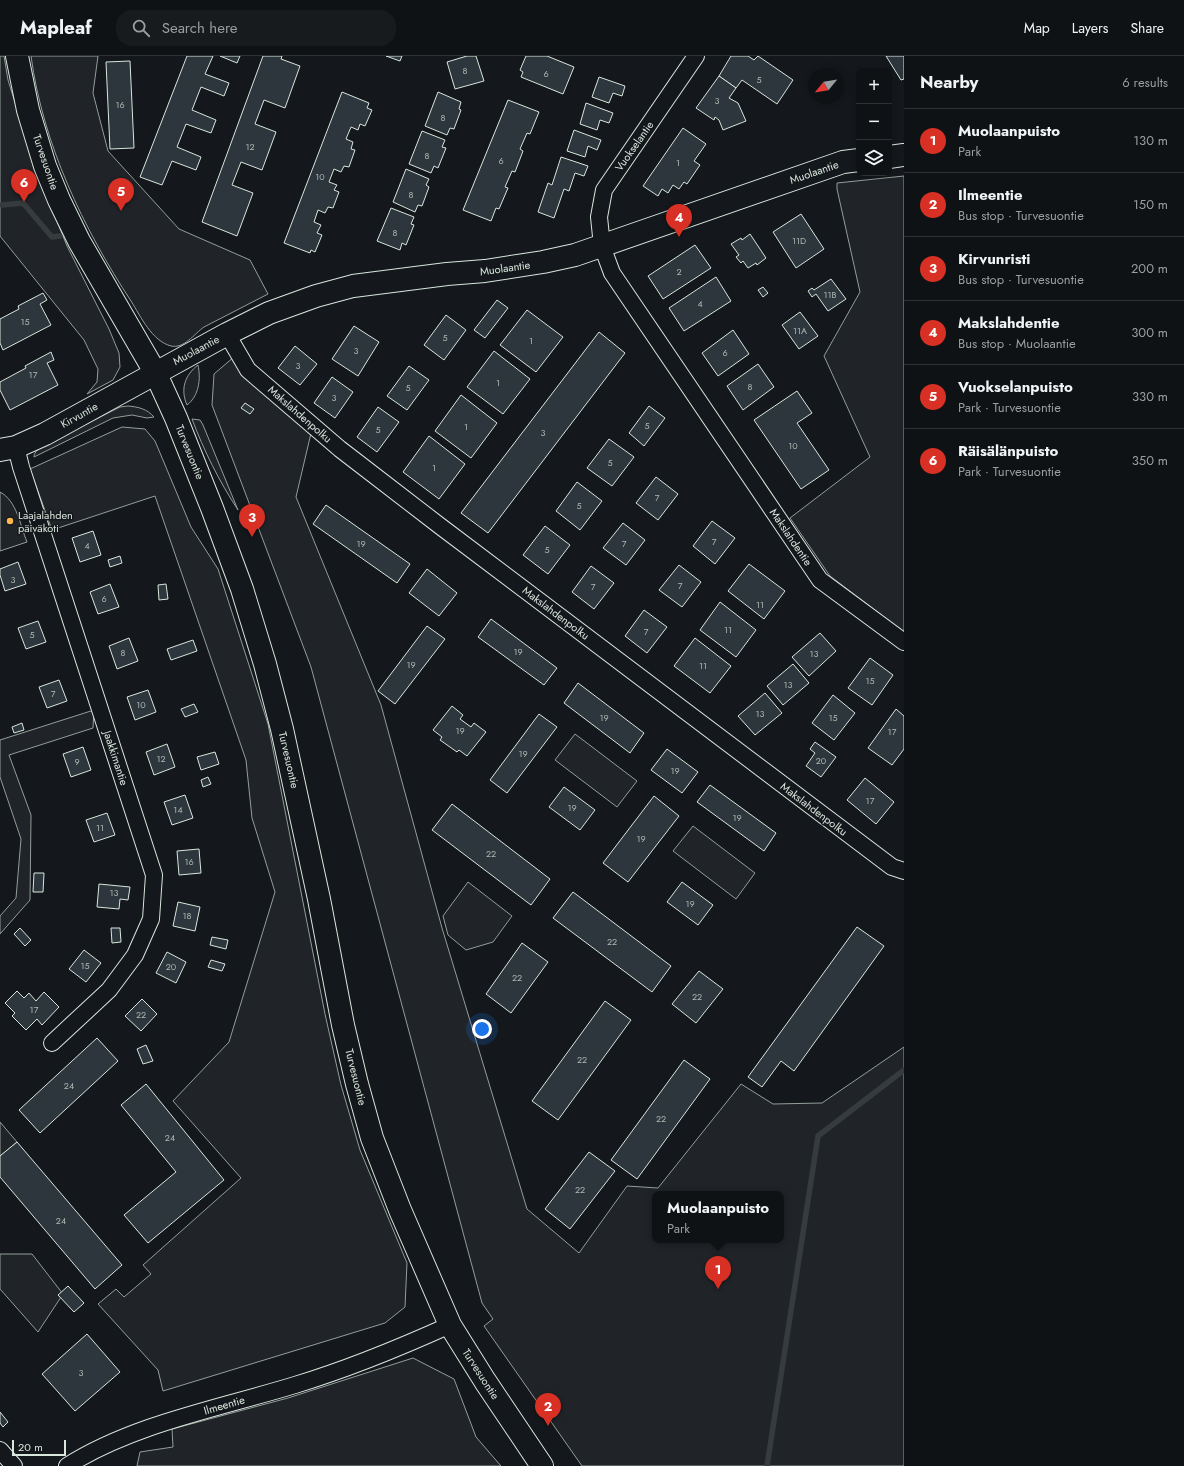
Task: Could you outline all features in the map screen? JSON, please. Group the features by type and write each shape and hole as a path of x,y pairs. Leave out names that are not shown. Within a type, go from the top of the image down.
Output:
{"main road":[{"name":"Turvesuontie","path":"17,56 28,110 45,166 59,200 79,242 155,372 176,418 242,589 265,664 296,789 343,1025 372,1138 400,1210 450,1325 485,1381 542,1466"},
{"path":"892,157 904,155"},
{"name":"Muolaantie","path":"155,372 268,313 316,296 353,286 492,270 543,262 575,254 843,162 856,160"},
{"name":"Kirvuntie","path":"8,448 45,434 155,372"}],"street":[{"name":"Vuokselantie","path":"602,246 599,217 604,190 696,56"},
{"name":"Makslahdentie","path":"602,246 612,273 820,580 904,642"},
{"name":"Makslahdenpolku","path":"227,334 248,370 340,449 452,536 892,867 904,871"},
{"name":"Jaakkimantie","path":"8,448 21,467 154,875 151,919 135,955 109,990 52,1043"},
{"name":"Ilmeentie","path":"67,1466 81,1457 138,1432 337,1372 400,1348 450,1325"},
{"path":"0,1450 14,1466"}],"shaded area":[{"path":"0,56 4,56 8,80 35,167 67,246 109,329 119,353 120,367 113,380 87,394 97,382 98,369 84,340 0,236"},
{"path":"31,56 98,56 93,93 108,151 179,229 250,260 268,294 204,327 185,343 180,345 171,346 158,339 153,334 143,321 113,273 81,215 55,153 37,89"},
{"path":"904,176 904,632 830,576 790,518 870,457 824,356 860,292 837,189 837,183"},
{"path":"235,356 312,429 296,497 381,705 442,928 527,1209 579,1253 627,1186 658,1188 741,1084 773,1104 822,1103 904,1047 904,1466 582,1466 484,1326 493,1319 482,1303 311,667 212,405 214,374"},
{"path":"198,365 199,381 197,392 187,405 184,393 185,383 190,373"},
{"path":"128,406 142,409 149,412 154,417 147,418 132,415 113,418 34,457 36,451 45,445 120,407"},
{"path":"192,419 200,420 203,425 238,510 212,466"},
{"path":"122,427 145,429 155,441 191,527 218,569 268,724 325,1014 341,1085 360,1150 407,1263 405,1307 385,1323 163,1391 158,1370 98,1304 116,1289 124,1297 151,1274 143,1265 241,1178 173,1101 229,1042 275,892 252,818 246,760 155,496 52,530 30,469"},
{"name":"Laajalahden päiväkoti","path":"0,492 6,496 14,507 27,542 0,551"},
{"path":"94,710 93,728 9,755 31,815 30,900 0,934 0,916 16,898 21,839 0,777 0,740"},
{"path":"575,734 637,781 617,807 555,760"},
{"path":"693,826 755,873 736,899 673,851"},
{"path":"468,882 512,916 493,942 466,950 448,935 443,916"},
{"path":"0,1122 17,1142 0,1156"},
{"path":"0,1254 32,1254 63,1294 38,1332 0,1289"},
{"path":"413,1358 454,1379 476,1437 501,1466 137,1466 140,1452 173,1447 172,1429 288,1398"}],"building":[{"path":"187,56 213,56 205,74 229,83 224,96 201,87 192,110 216,120 211,133 186,124 177,147 201,157 196,170 172,161 162,185 140,177"},
{"path":"220,56 240,56 237,63"},
{"path":"263,56 282,56 281,59 300,66 285,108 264,100 255,124 276,132 262,170 241,162 232,185 253,193 237,236 202,222"},
{"path":"386,56 402,56 400,61"},
{"path":"467,56 476,56 484,81 455,89 447,62"},
{"path":"526,56 547,56 574,67 563,94 521,77 523,72 520,70"},
{"path":"731,56 748,56 754,60 758,56 793,80 777,104 742,80 736,88 719,76"},
{"path":"886,56 904,56 904,79 901,80"},
{"path":"130,61 134,148 110,149 106,62"},
{"path":"719,76 736,88 729,98 738,103 746,121 723,130 719,120 715,117 714,120 696,108"},
{"path":"599,77 625,86 622,96 613,93 609,103 592,97"},
{"path":"342,92 369,103 367,108 372,110 365,126 360,124 358,130 351,127 346,139 353,142 351,149 355,150 349,167 344,166 341,172 334,169 329,182 337,185 334,190 339,192 333,208 328,207 325,213 318,210 314,222 321,225 317,233 322,235 315,252 311,250 310,253 284,243"},
{"path":"438,92 461,102 459,109 461,110 454,129 450,128 447,135 425,126"},
{"path":"508,100 539,112 530,134 527,133 520,149 523,151 515,172 512,171 505,187 508,188 499,209 496,208 491,221 463,210"},
{"path":"586,103 613,113 609,123 600,120 597,130 580,124"},
{"path":"683,128 706,144 694,161 700,165 687,184 684,182 679,189 673,185 668,193 662,189 658,196 643,186"},
{"path":"574,130 601,140 597,150 588,146 585,157 567,151"},
{"path":"422,131 445,140 442,147 446,148 438,168 434,166 431,173 409,164"},
{"path":"561,157 588,166 584,176 575,173 569,191 564,189 554,218 538,212 548,183 552,185"},
{"path":"406,169 429,179 426,185 429,187 422,206 418,205 415,212 393,202"},
{"path":"391,208 414,217 411,224 414,225 406,245 402,243 400,250 377,241"},
{"path":"801,214 824,249 796,268 773,232"},
{"path":"750,234 766,258 757,265 756,263 748,268 743,261 741,263 736,257 739,255 731,244 741,238 742,240"},
{"path":"695,245 711,268 663,299 648,276"},
{"path":"716,277 731,301 684,331 669,308"},
{"path":"831,279 846,299 828,311 816,294 812,297 808,291 812,288 814,290"},
{"path":"763,287 768,293 763,297 758,290"},
{"path":"43,293 47,300 40,304 51,325 3,350 0,343 0,319 19,309 18,306"},
{"path":"497,300 508,308 485,338 474,330"},
{"path":"527,310 563,337 536,372 500,345"},
{"path":"800,312 818,336 799,349 782,325"},
{"path":"446,315 466,330 444,360 424,345"},
{"path":"354,326 379,342 358,376 332,359"},
{"path":"733,330 749,354 718,376 702,353"},
{"path":"599,332 625,353 488,533 461,513"},
{"path":"295,346 317,364 300,385 278,368"},
{"path":"494,351 530,379 503,414 467,387"},
{"path":"51,352 54,360 47,363 58,385 10,410 0,390 0,382"},
{"path":"758,364 774,387 743,410 727,386"},
{"path":"409,366 429,380 407,410 387,396"},
{"path":"332,377 353,392 335,418 314,403"},
{"path":"797,391 812,413 797,423 829,470 801,489 754,420"},
{"path":"461,395 497,423 471,458 435,431"},
{"path":"245,403 254,409 250,414 241,408"},
{"path":"649,406 665,418 644,446 629,433"},
{"path":"378,407 399,422 377,452 357,437"},
{"path":"429,436 465,464 439,499 403,472"},
{"path":"609,439 634,457 612,486 587,468"},
{"path":"656,477 678,494 658,520 636,503"},
{"path":"577,482 602,501 580,530 556,511"},
{"path":"326,505 410,564 397,583 313,524"},
{"path":"712,521 735,538 715,564 693,546"},
{"path":"623,523 645,540 626,565 603,548"},
{"path":"545,526 570,545 548,574 523,555"},
{"path":"93,531 101,555 80,562 72,538"},
{"path":"120,556 122,563 110,567 108,560"},
{"path":"18,562 26,584 5,591 0,575 0,569"},
{"path":"749,564 785,591 764,619 728,591"},
{"path":"679,565 701,582 682,607 659,590"},
{"path":"591,566 614,583 594,609 572,592"},
{"path":"427,569 457,593 439,616 409,593"},
{"path":"110,584 119,607 98,614 90,592"},
{"path":"166,584 168,599 159,600 158,585"},
{"path":"720,602 756,630 736,657 700,630"},
{"path":"644,610 667,627 647,653 625,636"},
{"path":"491,619 557,668 544,685 478,637"},
{"path":"38,621 46,642 26,649 18,628"},
{"path":"427,626 445,639 395,704 378,691"},
{"path":"820,633 836,651 809,676 792,657"},
{"path":"129,638 138,661 117,669 109,646"},
{"path":"695,638 731,666 710,693 674,666"},
{"path":"193,640 197,651 171,660 167,649"},
{"path":"870,658 893,675 872,705 848,688"},
{"path":"793,664 809,683 783,705 767,686"},
{"path":"59,680 67,701 47,708 39,687"},
{"path":"578,683 644,733 630,753 564,703"},
{"path":"148,690 156,712 135,720 127,697"},
{"path":"765,693 782,713 755,735 738,716"},
{"path":"833,695 855,713 834,740 812,723"},
{"path":"194,704 198,712 185,717 181,709"},
{"path":"452,706 463,715 460,719 471,727 474,723 486,732 467,756 459,750 457,752 440,740 442,737 433,730"},
{"path":"896,709 904,716 904,749 892,765 868,748"},
{"path":"539,714 557,727 507,793 490,780"},
{"path":"22,723 24,730 14,733 12,727"},
{"path":"815,742 836,757 821,777 806,766 815,753 810,749"},
{"path":"167,744 175,767 154,775 146,752"},
{"path":"83,747 91,770 71,777 63,754"},
{"path":"667,749 698,772 682,793 651,770"},
{"path":"215,752 219,764 201,770 197,757"},
{"path":"208,777 211,784 203,787 201,780"},
{"path":"865,778 894,802 876,824 847,800"},
{"path":"710,785 776,833 764,851 697,802"},
{"path":"564,787 595,810 580,830 549,807"},
{"path":"185,795 193,818 172,825 164,802"},
{"path":"654,796 679,816 628,882 603,863"},
{"path":"452,804 550,879 531,905 432,830"},
{"path":"107,813 115,835 94,842 86,820"},
{"path":"199,849 201,873 179,875 177,851"},
{"path":"34,873 44,873 43,892 33,892"},
{"path":"682,882 713,905 698,925 667,902"},
{"path":"99,884 130,887 128,900 120,899 119,909 97,907"},
{"path":"573,892 671,966 652,992 553,918"},
{"path":"178,902 200,907 195,931 173,926"},
{"path":"857,927 884,946 794,1071 781,1061 762,1087 748,1077"},
{"path":"20,928 31,940 25,946 14,934"},
{"path":"111,928 120,928 121,942 112,943"},
{"path":"212,937 228,940 226,949 210,945"},
{"path":"522,943 548,962 511,1013 486,994"},
{"path":"84,950 101,963 86,982 69,969"},
{"path":"167,952 186,962 176,983 156,973"},
{"path":"211,960 225,964 222,971 208,967"},
{"path":"699,971 723,989 696,1023 672,1004"},
{"path":"17,991 24,998 29,993 36,1001 44,992 59,1007 42,1025 37,1019 26,1030 12,1016 15,1013 5,1003"},
{"path":"142,999 157,1014 141,1031 125,1016"},
{"path":"605,1001 631,1020 558,1120 532,1101"},
{"path":"97,1038 118,1061 40,1133 19,1110"},
{"path":"146,1045 153,1061 143,1064 137,1049"},
{"path":"684,1060 710,1079 637,1179 611,1160"},
{"path":"146,1084 224,1180 148,1243 124,1215 176,1172 121,1105"},
{"path":"17,1142 122,1265 95,1289 0,1177 0,1156"},
{"path":"589,1152 615,1171 570,1229 545,1209"},
{"path":"68,1286 84,1303 74,1312 58,1295"},
{"path":"87,1334 120,1372 75,1411 42,1374"},
{"path":"0,1412 8,1422 3,1427 0,1423"}],"waterway":[{"path":"2,205 23,203 52,237 60,236"},
{"path":"767,1466 818,1136 904,1070"}],"place":[{"name":"Räisälänpuisto","path":"24,202"},
{"name":"Vuokselanpuisto","path":"121,211"},
{"name":"Makslahdentie","path":"679,237"},
{"name":"Laajalahden päiväkoti","path":"10,521"},
{"name":"Kirvunristi","path":"252,537"},
{"name":"Muolaanpuisto","path":"718,1289"},
{"name":"Ilmeentie","path":"548,1426"}]}
